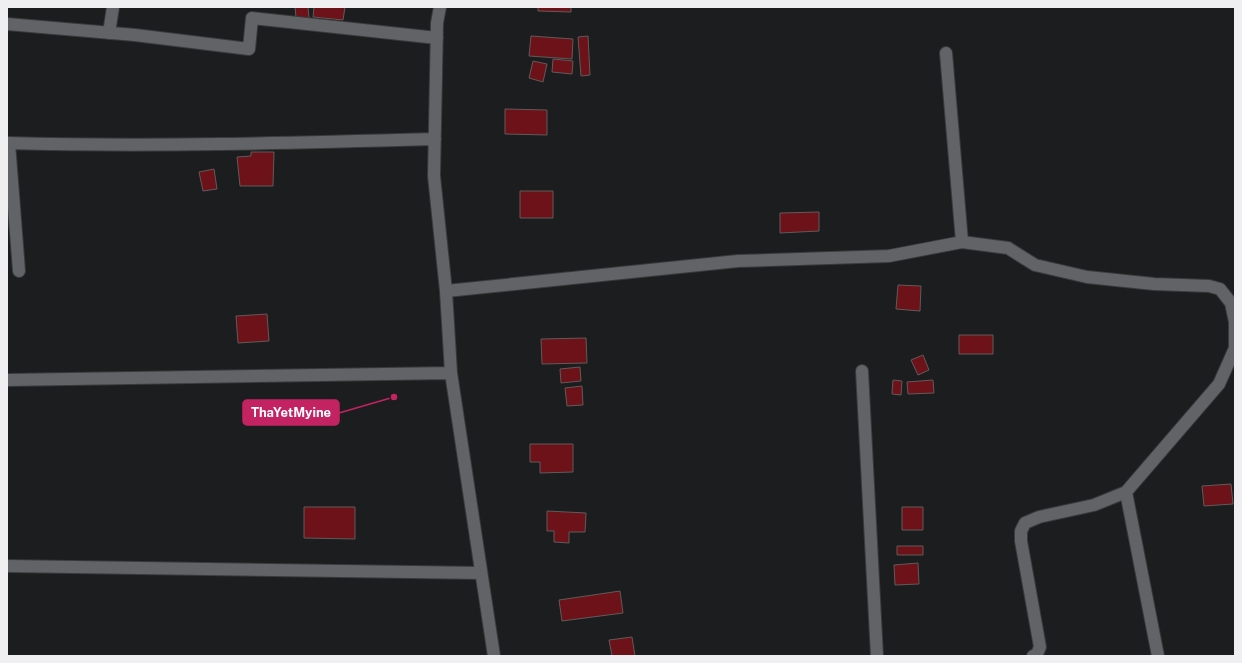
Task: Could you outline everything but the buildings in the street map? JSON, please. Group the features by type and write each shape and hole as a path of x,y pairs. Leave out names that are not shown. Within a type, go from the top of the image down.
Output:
{"street":[{"path":"109,33 113,7"},
{"path":"440,7 437,23 434,176 446,291 451,373 494,656"},
{"path":"7,24 135,35 249,50 252,18 437,38"},
{"path":"946,53 962,242"},
{"path":"19,271 8,143 80,145 435,139"},
{"path":"446,291 738,261 889,256 962,242 1008,248 1035,265 1087,277 1154,284 1209,286 1220,289 1231,303 1235,322 1234,348 1220,384 1126,492 1094,505 1039,517 1025,523 1021,531 1021,541 1040,647 1037,654 1033,656"},
{"path":"862,371 877,656"},
{"path":"7,380 451,373"},
{"path":"1126,492 1158,656"},
{"path":"7,566 481,573"}],"place":[{"name":"ThaYetMyine","path":"394,397"}]}
